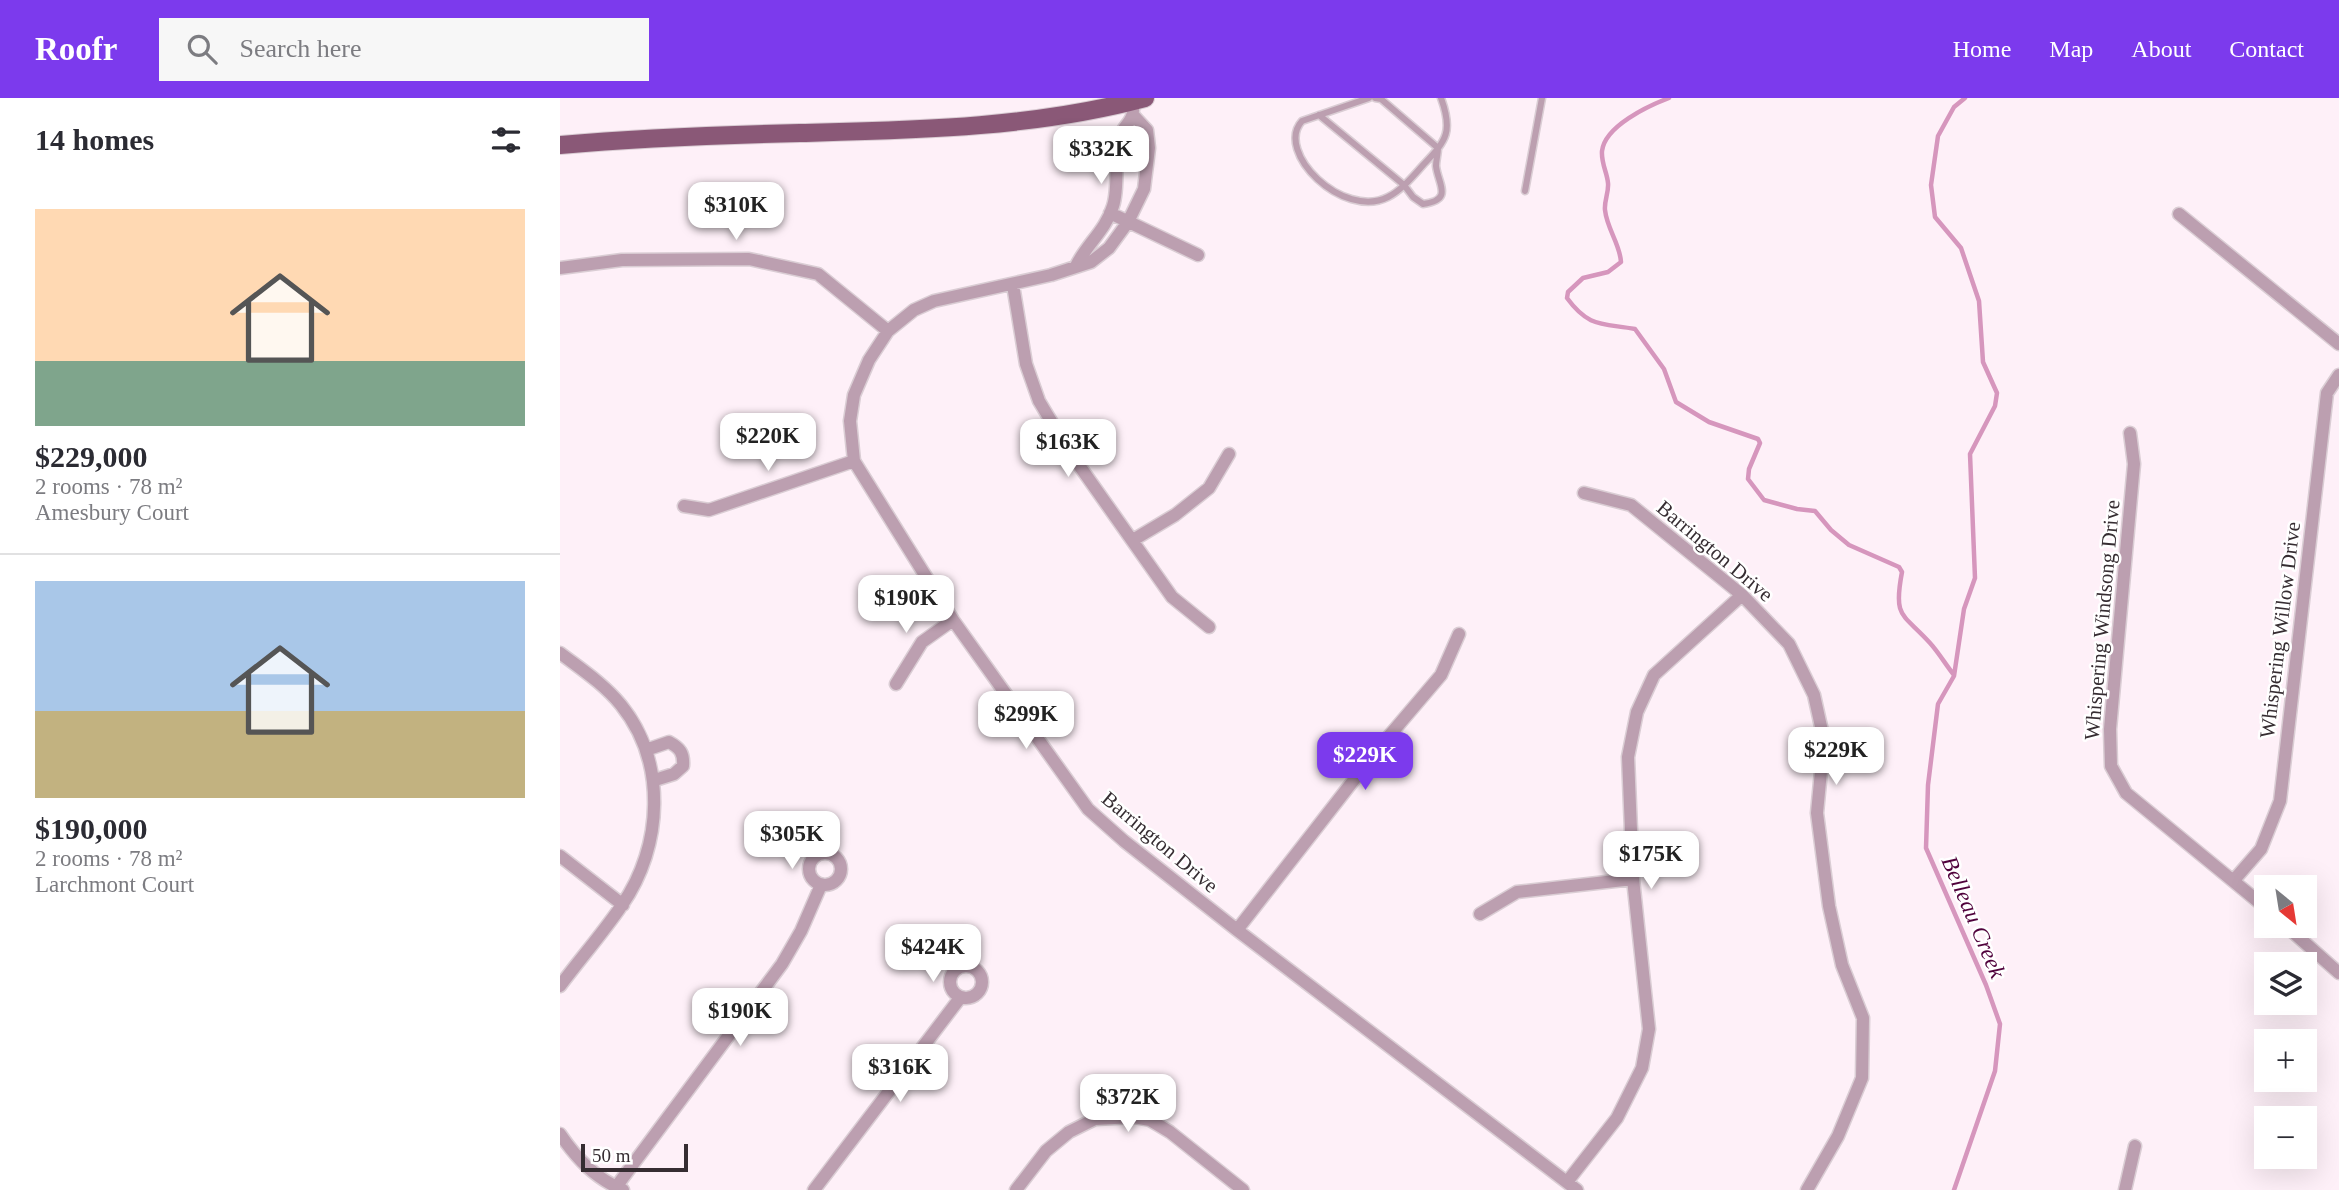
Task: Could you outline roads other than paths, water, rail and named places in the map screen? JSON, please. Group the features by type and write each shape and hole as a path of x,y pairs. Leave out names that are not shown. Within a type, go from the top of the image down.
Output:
{"main road":[{"path":"560,145 690,135 932,128 1137,105"}],"street":[{"path":"1076,266 1082,254 1100,234 1110,213 1118,188 1119,137 1137,105"},
{"name":"Barrington Drive","path":"1137,105 1147,130 1149,148 1144,189 1128,222 1110,248 1091,261 1076,266 1013,285 934,302 914,310 888,331 869,360 854,395 850,421 854,461 953,620 1088,809 1124,841 1237,930 1572,1186"},
{"path":"1110,213 1198,255"},
{"path":"2179,214 2339,344"},
{"path":"560,268 622,260 749,259 818,274 888,331"},
{"path":"1013,285 1026,364 1039,401 1069,452 1172,597 1209,627"},
{"name":"Whispering Willow Drive","path":"2234,880 2261,849 2280,801 2328,393 2339,375"},
{"name":"Whispering Windsong Drive","path":"2130,433 2134,464 2110,729 2111,766 2126,793 2254,898"},
{"path":"1133,540 1175,515 1209,488 1229,454"},
{"path":"684,506 709,510 854,461"},
{"name":"Barrington Drive","path":"1584,493 1631,505 1742,594 1789,644 1814,695 1824,740 1817,813 1829,906 1842,965 1863,1018 1862,1078 1838,1136 1807,1190"},
{"path":"1572,1186 1617,1118 1642,1068 1649,1029 1633,878 1628,757 1637,712 1654,675 1742,594"},
{"path":"896,684 922,642 953,620"},
{"path":"1237,930 1378,749 1440,675 1459,634"},
{"path":"560,653 601,684 621,705 646,750 654,780 656,803 651,835 641,870 623,905 560,986"},
{"path":"646,750 669,742 678,747 684,755 683,766 674,774 654,780"},
{"path":"560,856 623,905"},
{"path":"1480,914 1517,892 1633,878"},
{"path":"560,1134 572,1152 594,1174 620,1189 782,964 801,932 821,885"},
{"path":"2300,938 2339,972"},
{"path":"814,1190 960,998"},
{"path":"1095,1119 1095,1103 1099,1095 1106,1086 1117,1084 1127,1092 1134,1117"},
{"path":"1016,1190 1046,1151 1069,1132 1095,1119 1134,1117 1150,1120 1170,1132 1243,1190"},
{"path":"2125,1190 2135,1146"}],"lane":[{"path":"1369,98 1302,121 1296,128 1294,138 1313,175 1328,189 1346,199 1365,203 1387,198 1404,185 1438,148 1447,135 1448,116 1441,98"},
{"path":"1375,98 1381,99 1438,148"},
{"path":"1525,191 1542,98"},
{"path":"1319,115 1423,204 1433,203 1441,197 1443,188 1436,165 1438,148"}],"waterway":[{"path":"1669,98 1629,118 1619,125 1605,142 1602,151 1608,186 1605,210 1621,262 1608,272 1583,278 1568,292 1567,298 1589,319 1635,329 1664,369 1676,402 1709,422 1758,439 1760,443 1749,469 1748,479 1764,500 1815,511 1831,530 1849,545 1899,567 1902,572 1899,599 1902,614 1933,647 1954,675"},
{"name":"Belleau Creek","path":"1954,1190 1995,1071 2000,1024 1986,985 1926,848 1928,785 1938,704 1954,676 1964,609 1975,578 1970,454 1995,406 1997,393 1983,362 1979,301 1961,248 1935,217 1931,185 1938,136 1954,107 1965,98"}]}
